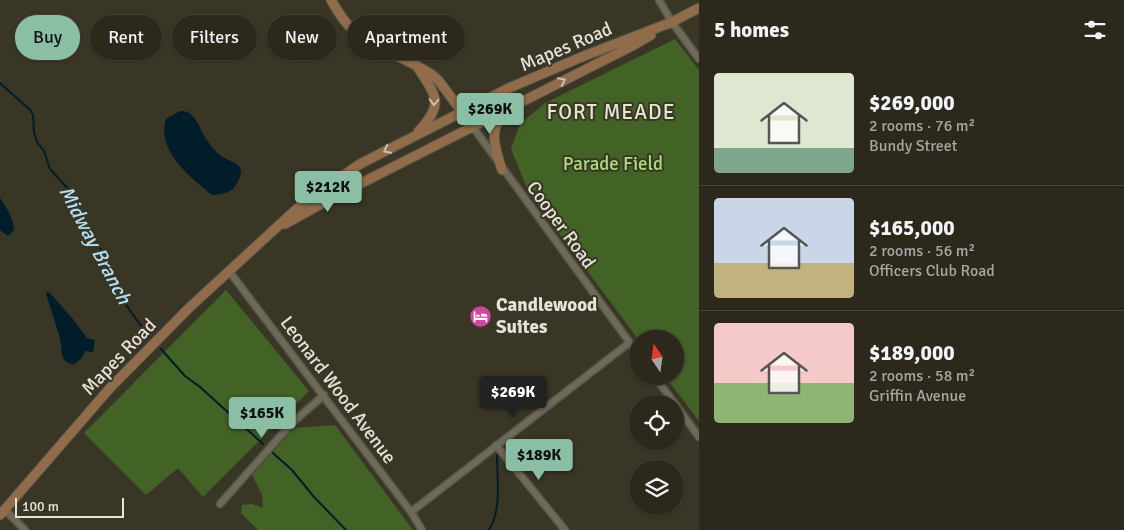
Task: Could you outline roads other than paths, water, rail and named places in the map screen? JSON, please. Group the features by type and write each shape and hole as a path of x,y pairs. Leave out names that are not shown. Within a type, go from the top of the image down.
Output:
{"street":[{"path":"331,0 351,28 366,39 431,74 439,81 462,112"},
{"path":"659,0 672,22 699,59"},
{"name":"Mapes Road","path":"271,231 332,198 632,46 699,8"},
{"name":"Mapes Road","path":"2,512 110,388 189,308 302,204 360,164 509,88 672,22"},
{"path":"414,136 432,115 435,104 434,93 417,65"},
{"path":"502,170 495,147 494,135 502,115 508,108"},
{"name":"Cooper Road","path":"462,112 502,170 629,342"},
{"name":"Leonard Wood Avenue","path":"229,271 411,512 422,530"},
{"path":"411,512 629,344"},
{"path":"220,504 292,423 324,396"},
{"path":"684,416 699,437"},
{"path":"496,445 566,530"},
{"path":"2,512 25,530"}],"water":[{"path":"180,111 193,117 214,150 240,168 240,178 231,190 212,195 185,171 170,152 164,131 166,119"},
{"path":"0,198 9,213 14,230 8,236 0,230"},
{"path":"49,292 87,338 95,340 93,352 85,351 82,358 73,365 65,361 62,355 60,338 46,293"}],"waterway":[{"name":"Midway Branch","path":"0,83 30,110 33,115 34,132 37,142 44,151 50,169 71,192 74,207 82,225 90,231 113,272 122,299 146,333"},
{"name":"Midway Branch","path":"161,349 185,376 200,387 263,444"},
{"name":"Midway Branch","path":"273,453 292,470 314,497 346,530"},
{"path":"489,530 496,513 497,455"}],"place":[{"name":"Candlewood Suites","path":"480,316"}],"district":[{"name":"FORT MEADE","path":"611,112"}],"park label":[{"name":"Parade Field","path":"613,164"}]}
